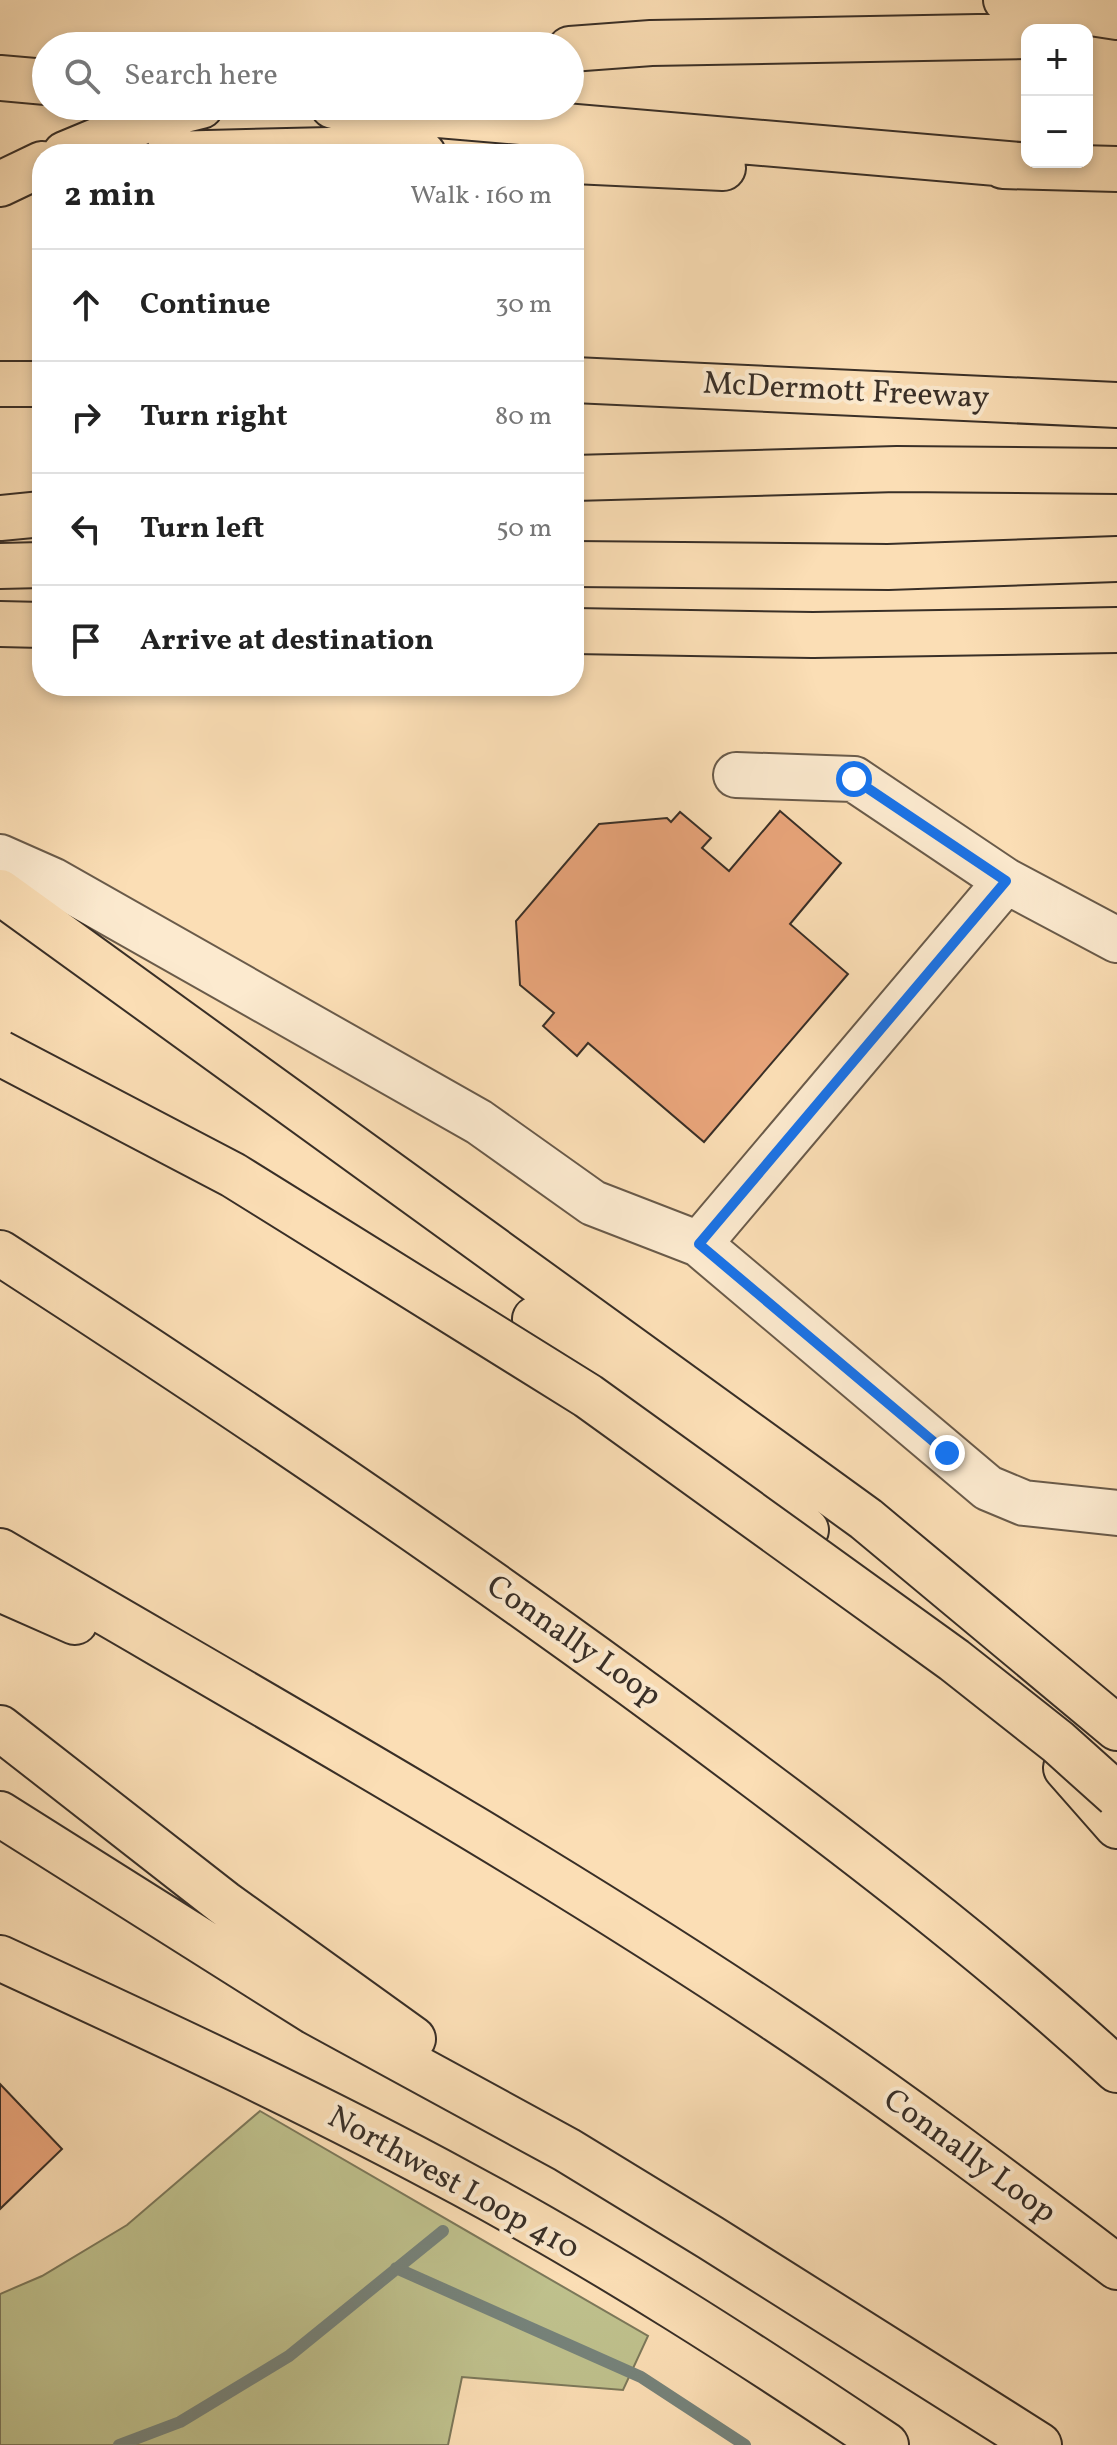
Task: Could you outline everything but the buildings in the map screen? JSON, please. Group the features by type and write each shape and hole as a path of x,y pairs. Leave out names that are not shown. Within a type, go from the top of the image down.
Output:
{"main road":[{"path":"1006,0 1117,17"},
{"path":"1093,35 1117,35"},
{"path":"584,48 651,43 1021,36"},
{"path":"0,78 32,81"},
{"path":"89,144 147,120"},
{"path":"496,120 1021,165"},
{"path":"0,158 32,157"},
{"path":"584,161 725,168 1021,166"},
{"path":"1088,168 1117,169"},
{"path":"0,184 32,169"},
{"name":"McDermott Freeway","path":"584,380 1117,405"},
{"path":"0,384 32,384"},
{"path":"584,478 897,469 1117,471"},
{"path":"584,564 888,567 1117,559"},
{"path":"0,566 32,565"},
{"path":"0,624 32,625"},
{"path":"584,631 828,635 1117,630"},
{"path":"0,892 866,1519 1117,1728"},
{"path":"0,1053 233,1175 588,1396 954,1660 1058,1742 1117,1795"},
{"path":"243,1070 413,1227 681,1428 875,1587 1067,1768 1117,1826"},
{"name":"Connally Loop","path":"0,1253 376,1502 647,1694 856,1852 1073,2030 1117,2070"},
{"name":"Connally Loop","path":"0,1551 641,1932 779,2021 977,2160 1117,2267"},
{"path":"0,1589 270,1709"},
{"path":"0,1728 224,1903 567,2150"},
{"path":"0,1814 314,2012 567,2150 1039,2445"},
{"name":"Northwest Loop 410","path":"0,1958 199,2050 464,2184 786,2377 886,2445"}],"lane":[{"path":"736,775 854,779 1006,881 1117,940"},
{"path":"0,857 52,880 479,1122 593,1203 699,1244 988,1488 1024,1503 1117,1513"},
{"path":"699,1244 1006,881"}],"green space":[{"path":"260,2111 648,2336 623,2390 462,2377 448,2445 0,2445 0,2294 42,2276 127,2225"}],"waterway":[{"path":"119,2445 180,2422 289,2356 443,2231"},
{"path":"396,2268 641,2377 745,2445"}],"route":[{"path":"854,779 1006,881 699,1244 947,1453"}]}
